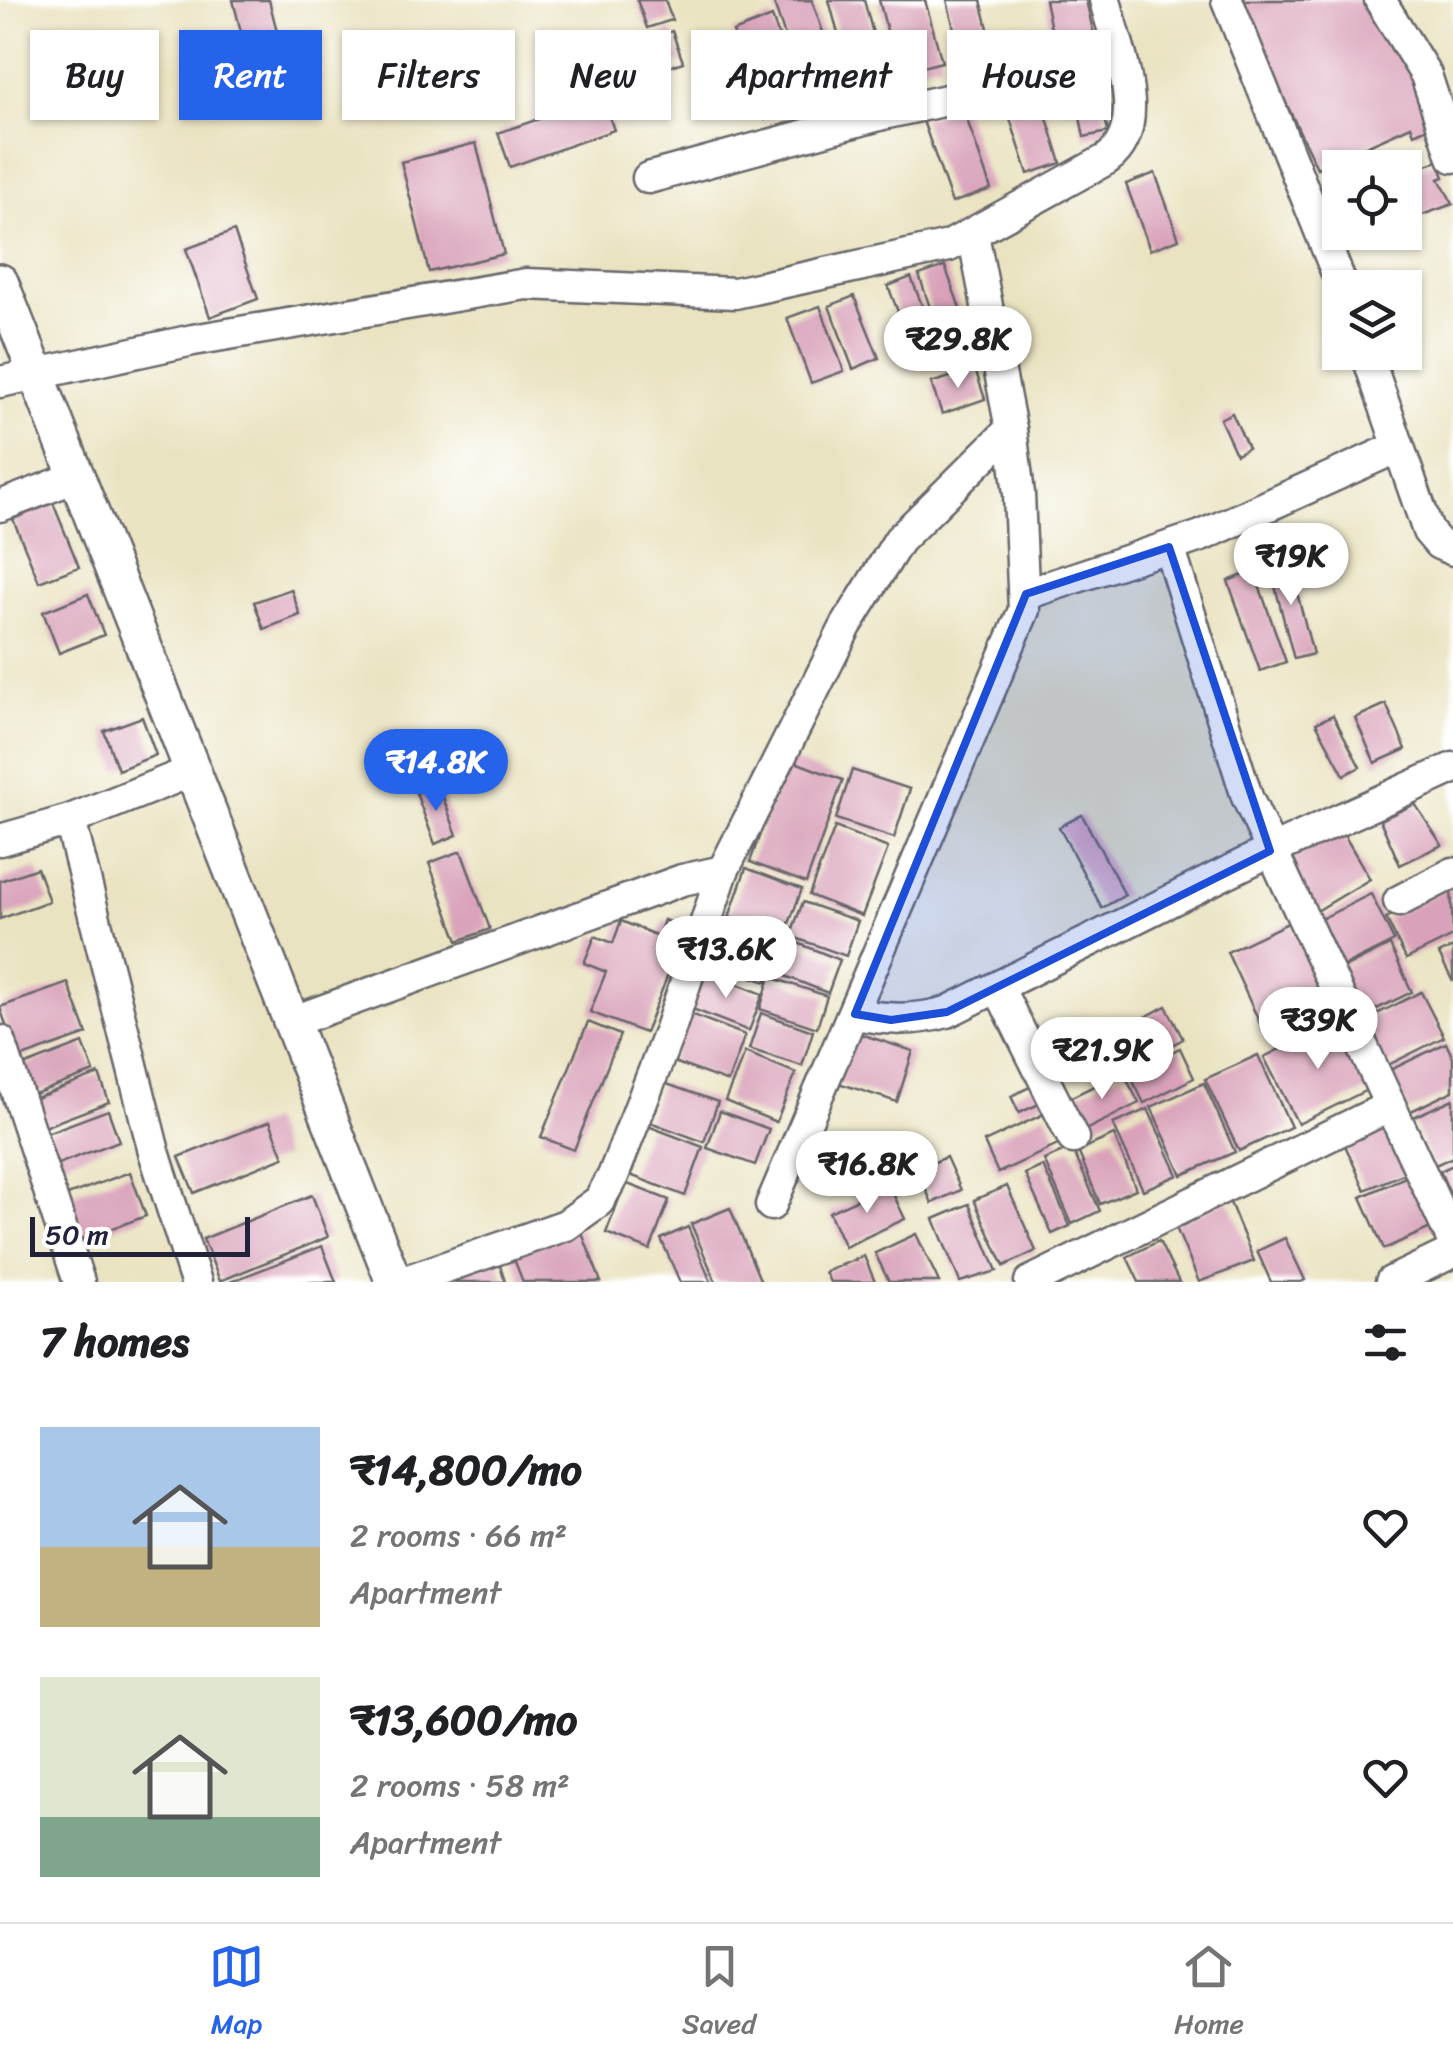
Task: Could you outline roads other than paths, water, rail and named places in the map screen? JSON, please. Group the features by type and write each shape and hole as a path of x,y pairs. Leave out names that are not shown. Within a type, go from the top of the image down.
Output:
{"street":[{"path":"0,382 34,372 526,284 736,293 949,246 1107,159 1125,144 1130,118 1105,0"},
{"path":"1227,0 1336,270"},
{"path":"1380,0 1426,75 1453,157"},
{"path":"648,178 883,114 1120,62"},
{"path":"771,1205 1024,610 1026,594 1011,429 973,234"},
{"path":"0,282 394,1282"},
{"path":"1372,370 1428,531 1438,544 1453,550"},
{"path":"403,1282 566,1225 599,1201 613,1176 669,1032 723,871 846,626 899,540 1011,429"},
{"path":"1026,594 1169,547 1398,447"},
{"path":"0,506 76,476"},
{"path":"1169,547 1234,766 1453,1240"},
{"path":"855,1014 922,1019 998,986 1270,851 1453,768"},
{"path":"0,840 70,820 192,771"},
{"path":"70,820 154,1152 196,1282"},
{"path":"291,1022 682,880 723,871"},
{"path":"1399,901 1453,873"},
{"path":"998,986 1074,1138"},
{"path":"0,1041 79,1282"},
{"path":"1030,1282 1390,1106"},
{"path":"1391,1282 1453,1252"}]}
